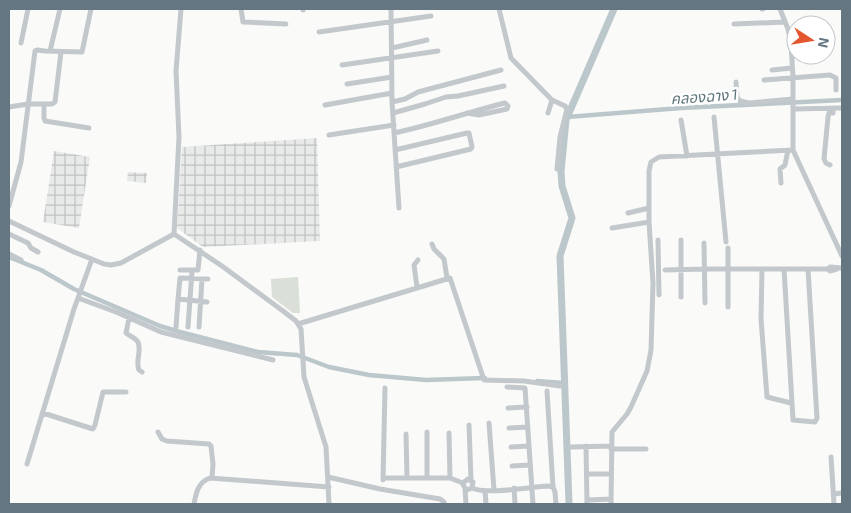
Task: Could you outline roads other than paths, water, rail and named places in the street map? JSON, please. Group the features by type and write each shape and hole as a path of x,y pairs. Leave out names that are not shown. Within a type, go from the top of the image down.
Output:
{"street":[{"path":"21,43 28,9"},
{"path":"50,51 60,9"},
{"path":"9,206 19,174 35,51 82,52 91,9"},
{"path":"9,221 92,260 116,265 174,234 179,142 176,71 180,9"},
{"path":"240,9 243,22 286,24"},
{"path":"391,9 392,102 399,208"},
{"path":"499,9 511,58 552,100 565,106 567,109 561,131 557,169"},
{"path":"780,9 790,34 793,77 790,150 784,165 780,169 781,183"},
{"path":"318,32 431,16"},
{"path":"734,24 785,22"},
{"path":"392,48 427,40"},
{"path":"342,65 438,51"},
{"path":"9,107 28,104 52,104 56,99 61,52"},
{"path":"772,70 792,68"},
{"path":"392,102 405,99 418,92 501,70"},
{"path":"764,80 833,76 836,80 836,90"},
{"path":"347,84 392,77"},
{"path":"736,82 737,97 740,101 793,103 842,108"},
{"path":"393,113 446,97 504,86"},
{"path":"325,105 392,93"},
{"path":"548,113 552,100"},
{"path":"394,133 436,123 466,113 505,103 508,106 507,109 478,115 466,113"},
{"path":"44,105 45,121 89,128"},
{"path":"830,165 824,159 828,117 829,113 833,113 834,108"},
{"path":"714,117 726,242"},
{"path":"681,120 687,156"},
{"path":"329,135 394,125"},
{"path":"396,150 467,133 469,134 472,147 453,154 396,167"},
{"path":"586,446 587,502 611,502 612,432 627,414 648,365 652,338 652,271 649,222 649,171 651,162 656,158 790,150"},
{"path":"790,150 842,256"},
{"path":"628,213 649,208"},
{"path":"612,228 649,222"},
{"path":"9,234 28,243 31,248 38,252"},
{"path":"174,234 200,250 298,324 303,334 306,384 326,447 328,504"},
{"path":"658,240 661,270 659,295"},
{"path":"681,240 681,297"},
{"path":"704,243 705,303"},
{"path":"432,244 434,249 444,258 447,278 451,280 483,377 560,386"},
{"path":"728,248 728,307"},
{"path":"180,270 196,271 198,269 200,250"},
{"path":"9,254 21,260"},
{"path":"27,464 92,260"},
{"path":"417,287 414,266 418,260"},
{"path":"652,271 762,268 828,269 830,267 839,269"},
{"path":"762,268 762,319 766,397 791,403"},
{"path":"784,269 791,403 794,421 811,423 817,421 808,269"},
{"path":"188,327 192,271"},
{"path":"176,326 180,278 191,278 205,279 200,301 199,327"},
{"path":"298,324 447,278"},
{"path":"80,294 161,332 274,360"},
{"path":"178,299 207,302"},
{"path":"128,318 126,334 139,344 137,366 142,372"},
{"path":"507,387 525,388 533,504"},
{"path":"385,388 384,479 450,478 464,482 468,479 471,480"},
{"path":"548,391 553,487 556,504"},
{"path":"43,413 93,429 103,392 126,392"},
{"path":"508,408 527,407"},
{"path":"490,423 494,490"},
{"path":"469,425 472,488"},
{"path":"509,428 528,427"},
{"path":"158,432 162,439 167,441 208,444 211,446 212,478"},
{"path":"427,432 427,478"},
{"path":"449,433 450,478"},
{"path":"406,434 407,478"},
{"path":"511,447 529,446"},
{"path":"571,447 646,449"},
{"path":"831,457 834,504"},
{"path":"512,466 530,465"},
{"path":"587,474 611,474"},
{"path":"328,477 440,499 444,502"},
{"path":"194,504 199,485 205,480 212,478 326,486"},
{"path":"464,482 466,504"},
{"path":"465,489 472,488 485,491 553,487"},
{"path":"514,488 515,504"},
{"path":"485,491 486,504"},
{"path":"834,494 842,493"}],"waterway":[{"path":"569,504 560,256 572,218 562,186 561,172 566,120 614,9"},
{"name":"คลองฉาง 1","path":"567,117 681,108 842,100"},
{"path":"9,257 41,270 74,289 160,326 258,352 297,355 329,367 369,375 426,380 485,378"},
{"path":"537,381 563,383"}]}
